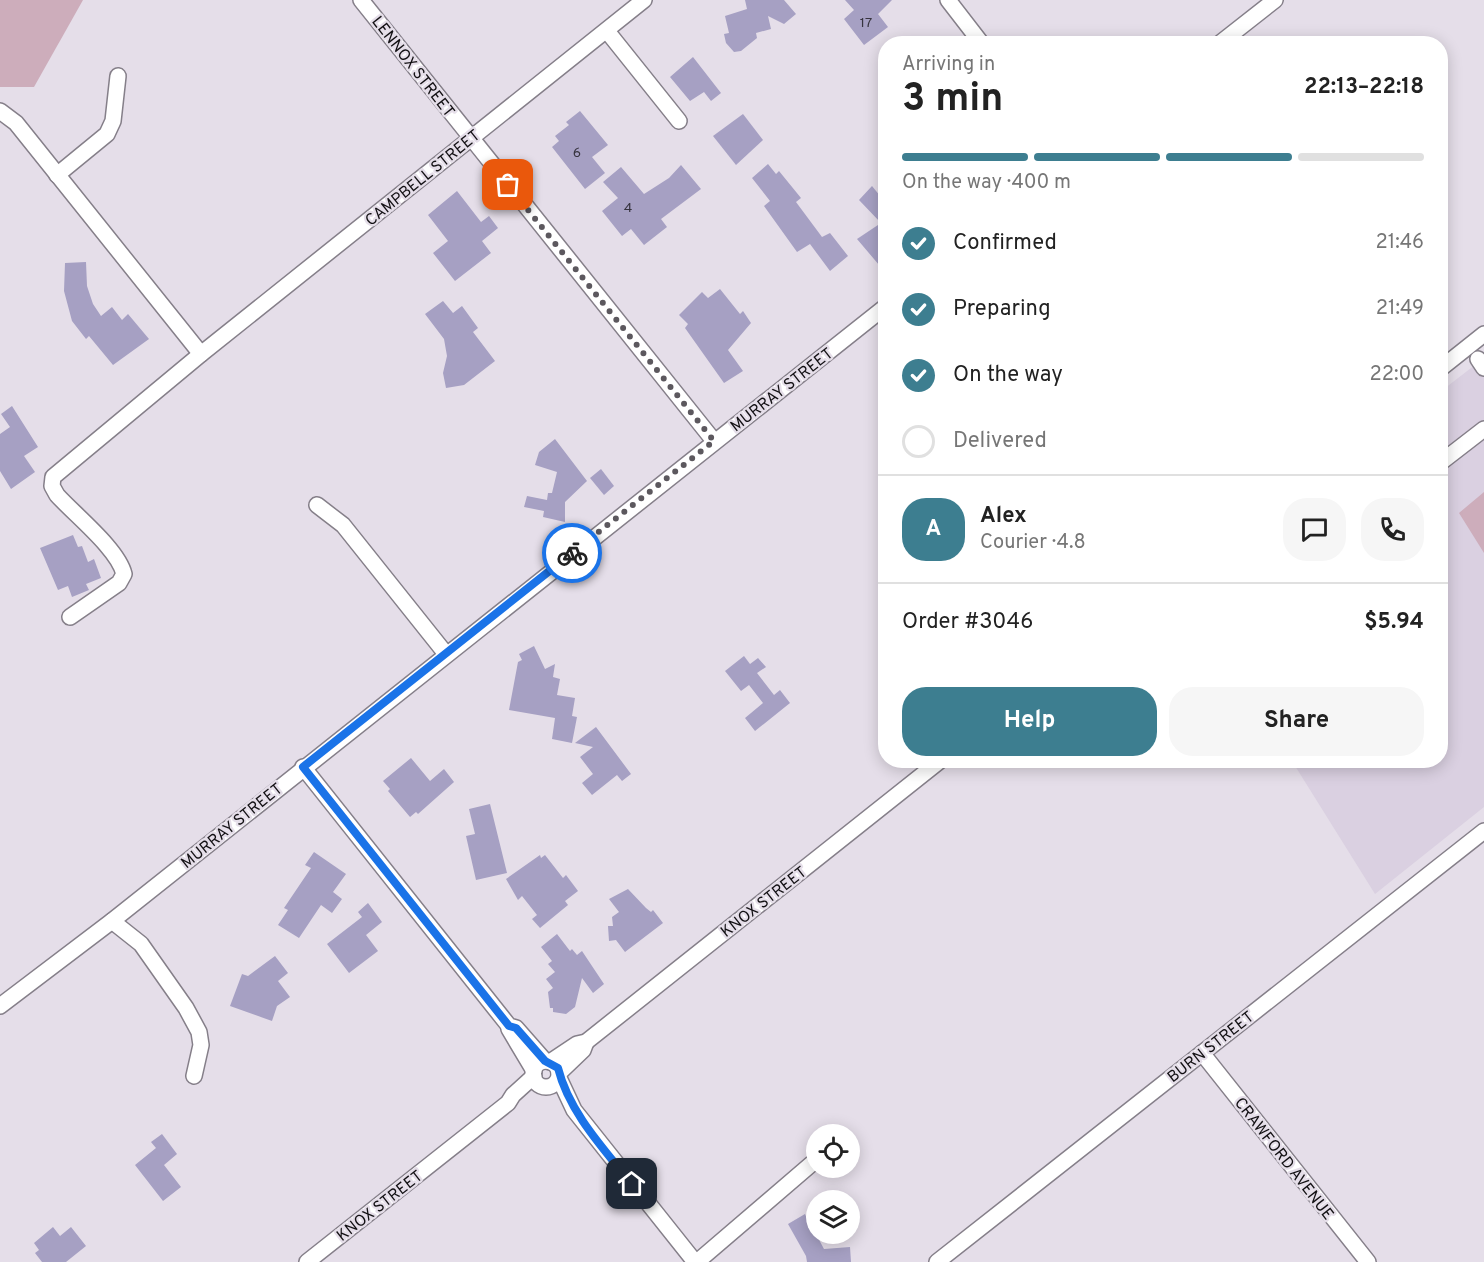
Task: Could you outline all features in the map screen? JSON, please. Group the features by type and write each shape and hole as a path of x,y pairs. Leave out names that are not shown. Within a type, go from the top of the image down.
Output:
{"street":[{"name":"LENNOX STREET","path":"361,0 714,441"},
{"name":"CAMPBELL STREET","path":"70,617 119,583 124,574 122,567 107,548 57,495 52,486 53,477 201,354 644,0"},
{"path":"948,0 976,36"},
{"path":"1229,36 1275,0"},
{"path":"607,31 679,121"},
{"path":"57,175 107,134 113,121 118,76"},
{"path":"0,111 16,123 201,354"},
{"name":"MURRAY STREET","path":"0,1006 112,921 878,312"},
{"path":"1448,363 1484,334"},
{"path":"1448,457 1484,429"},
{"path":"317,505 343,525 446,654"},
{"path":"303,767 509,1026 516,1028 566,1106 574,1110 696,1262 806,1168"},
{"name":"KNOX STREET","path":"307,1262 508,1103 513,1095 546,1074 577,1044 586,1042 931,768"},
{"name":"BURN STREET","path":"937,1262 1484,831"},
{"path":"112,921 141,944 186,1008 199,1032 201,1045 194,1076"},
{"name":"CRAWFORD AVENUE","path":"1203,1053 1366,1261"}],"shaded area":[{"path":"0,0 83,0 34,87 0,87"},
{"path":"1484,358 1484,807 1375,894 1296,768 1448,768 1448,386"},
{"path":"1484,492 1484,553 1459,513"}],"building":[{"path":"745,0 784,0 796,14 784,24 768,16 771,29 756,33 757,38 741,51 734,52 726,43 724,34 729,33 725,16 747,9"},
{"path":"845,0 892,0 878,14 888,27 864,45 844,19 854,10"},
{"path":"693,57 721,93 711,101 704,92 690,101 670,77"},
{"path":"580,111 608,145 592,157 605,173 585,189 552,147 559,141 555,136 569,125 566,122"},
{"path":"743,114 763,140 736,165 713,136"},
{"path":"768,164 776,174 779,171 801,198 796,202 822,237 830,233 848,256 830,271 810,244 797,252 764,206 770,201 752,178"},
{"path":"681,165 701,189 661,219 667,227 644,245 631,229 622,236 602,211 618,198 603,182 621,167 644,194 669,178"},
{"path":"872,186 878,193 878,220 859,200"},
{"path":"457,191 481,222 489,216 498,228 482,241 491,253 455,281 433,253 448,241 428,215"},
{"path":"878,225 878,264 857,239"},
{"path":"86,262 87,286 93,304 101,316 112,307 122,320 128,314 149,339 113,365 89,336 86,339 72,321 64,291 65,263"},
{"path":"720,289 740,314 743,311 751,323 728,350 743,371 724,383 685,328 688,324 679,315 702,292 708,298"},
{"path":"443,301 453,313 462,306 478,328 473,332 495,361 464,385 446,388 443,373 447,356 444,339 425,314"},
{"path":"12,406 38,447 24,456 35,472 11,489 0,471 0,434 10,427 1,414"},
{"path":"555,439 587,481 565,502 565,522 543,517 544,511 524,507 527,496 547,500 548,493 552,493 557,472 535,465 539,452"},
{"path":"601,469 614,486 604,495 590,478"},
{"path":"73,535 78,547 82,546 88,562 94,559 101,578 86,584 89,590 72,597 68,586 58,590 40,548"},
{"path":"534,646 545,669 555,664 553,677 560,679 557,695 575,698 572,716 577,717 572,743 552,739 555,718 509,710 518,662 522,660 519,654"},
{"path":"744,656 750,664 758,658 766,667 757,673 774,695 780,690 790,703 755,731 745,718 763,703 749,685 741,691 725,671"},
{"path":"596,727 631,774 622,781 617,775 592,795 582,783 593,774 580,757 593,747 575,743"},
{"path":"411,758 430,781 444,769 454,782 418,814 416,812 410,817 388,791 390,789 383,781"},
{"path":"490,804 507,873 476,880 466,836 475,834 469,809"},
{"path":"314,852 346,874 333,892 342,899 332,913 321,905 299,938 278,925 288,910 284,908 311,868 305,865"},
{"path":"540,855 541,858 545,855 563,878 566,875 578,891 565,901 568,905 540,928 532,919 537,915 522,896 518,900 506,879"},
{"path":"628,889 646,908 651,912 653,910 663,923 625,952 616,940 609,941 608,926 613,926 612,917 619,912 609,899"},
{"path":"368,903 382,922 366,935 378,951 349,973 327,944 362,917 358,912"},
{"path":"557,934 570,951 572,949 577,955 582,951 604,984 593,993 582,978 575,1007 566,1014 553,1012 553,1008 550,1008 548,992 553,988 546,979 555,972 548,964 552,961 541,947"},
{"path":"275,956 288,973 278,981 290,997 277,1006 272,1021 230,1006 242,974 248,976"},
{"path":"162,1134 177,1154 164,1165 181,1187 163,1201 135,1165 156,1148 151,1142"},
{"path":"805,1214 806,1244 821,1244 824,1249 850,1247 851,1262 807,1262 788,1224"},
{"path":"53,1227 60,1236 71,1227 86,1246 66,1262 42,1262 35,1253 39,1250 34,1243"}],"way so far":[{"path":"508,185 714,441 572,553"}],"route":[{"path":"572,553 303,767 509,1026 516,1028 545,1061 558,1068 559,1078 574,1110 632,1184"}]}
